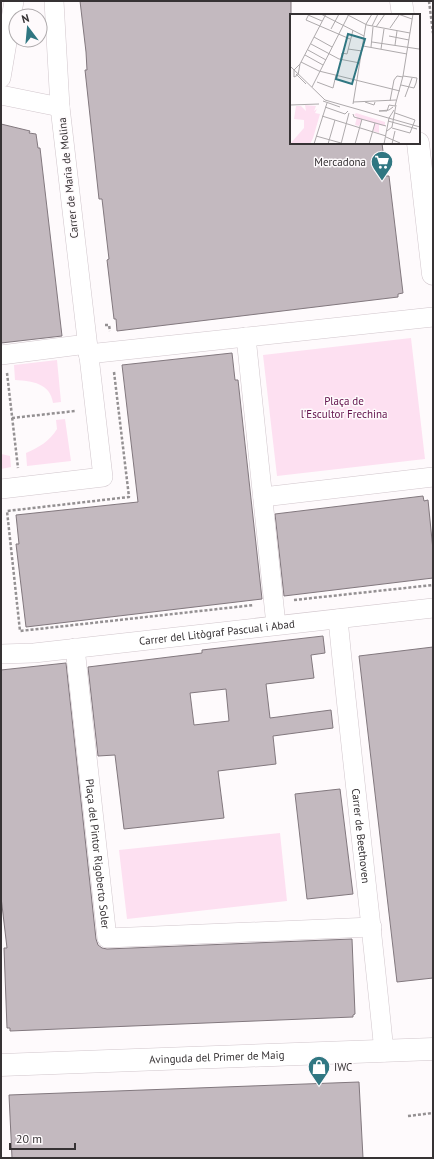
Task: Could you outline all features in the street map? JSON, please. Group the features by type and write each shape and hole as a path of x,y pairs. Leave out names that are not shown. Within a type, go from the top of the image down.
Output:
{"street":[{"path":"1,78 14,1"},
{"name":"Carrer de Maria de Molina","path":"54,1 60,107 87,342"},
{"path":"402,1 403,14"},
{"path":"1,95 60,107"},
{"path":"418,144 428,190 433,274"},
{"path":"3,355 87,342 112,351 433,317"},
{"path":"246,337 276,625"},
{"path":"1,489 103,477 87,342"},
{"path":"263,497 433,477"},
{"name":"Carrer del Litògraf Pascual i Abad","path":"1,654 34,653 433,608"},
{"name":"Carrer de Beethoven","path":"338,619 349,734 372,928 384,1052"},
{"name":"Plaça del Pintor Rigoberto Soler","path":"75,648 107,938 372,928"},
{"name":"Avinguda del Primer de Maig","path":"1,1065 433,1049"}],"path":[{"path":"429,1 433,33"},
{"path":"87,342 109,325 129,498 7,511 20,631 433,585"},
{"path":"3,355 23,510"},
{"path":"12,418 94,409"},
{"path":"408,1116 433,1113"}],"green space":[{"name":"Plaça de l'Escultor Frechina","path":"411,338 425,459 277,476 263,355"},
{"path":"57,360 61,402 53,403 48,391 39,384 15,380 14,365"},
{"path":"65,419 71,461 27,466 26,453 47,441 51,437 57,429 56,420"},
{"path":"1,454 10,456 11,467 1,469"},
{"path":"280,833 287,901 127,919 119,850"}],"building":[{"path":"80,1 291,1 290,144 382,144 386,176 389,176 403,293 398,294 398,297 117,331 116,319 114,319 107,260 109,259 102,199 99,199 85,70 87,70"},
{"path":"1,124 30,131 29,133 36,134 38,148 40,148 62,336 1,343"},
{"path":"232,353 235,380 238,380 262,599 26,627 16,544 19,544 16,515 138,502 122,365"},
{"path":"423,496 424,501 428,500 433,550 433,578 284,596 275,514"},
{"path":"323,636 325,653 311,655 314,678 266,684 270,718 331,710 333,728 273,736 276,764 218,771 224,818 124,829 115,755 98,756 88,667 202,653 202,650","holes":["226,689 229,721 194,725 190,693"]},
{"path":"433,647 433,978 397,982 359,656"},
{"path":"66,663 96,939 98,945 107,949 352,939 355,1014 353,1017 10,1031 10,1028 7,1028 4,948 7,948 1,897 1,670"},
{"path":"340,789 353,894 307,899 295,794"},
{"path":"359,1082 363,1158 12,1158 9,1095"}],"place":[{"name":"Mercadona","path":"382,182"},
{"name":"IWC","path":"319,1086"}]}
